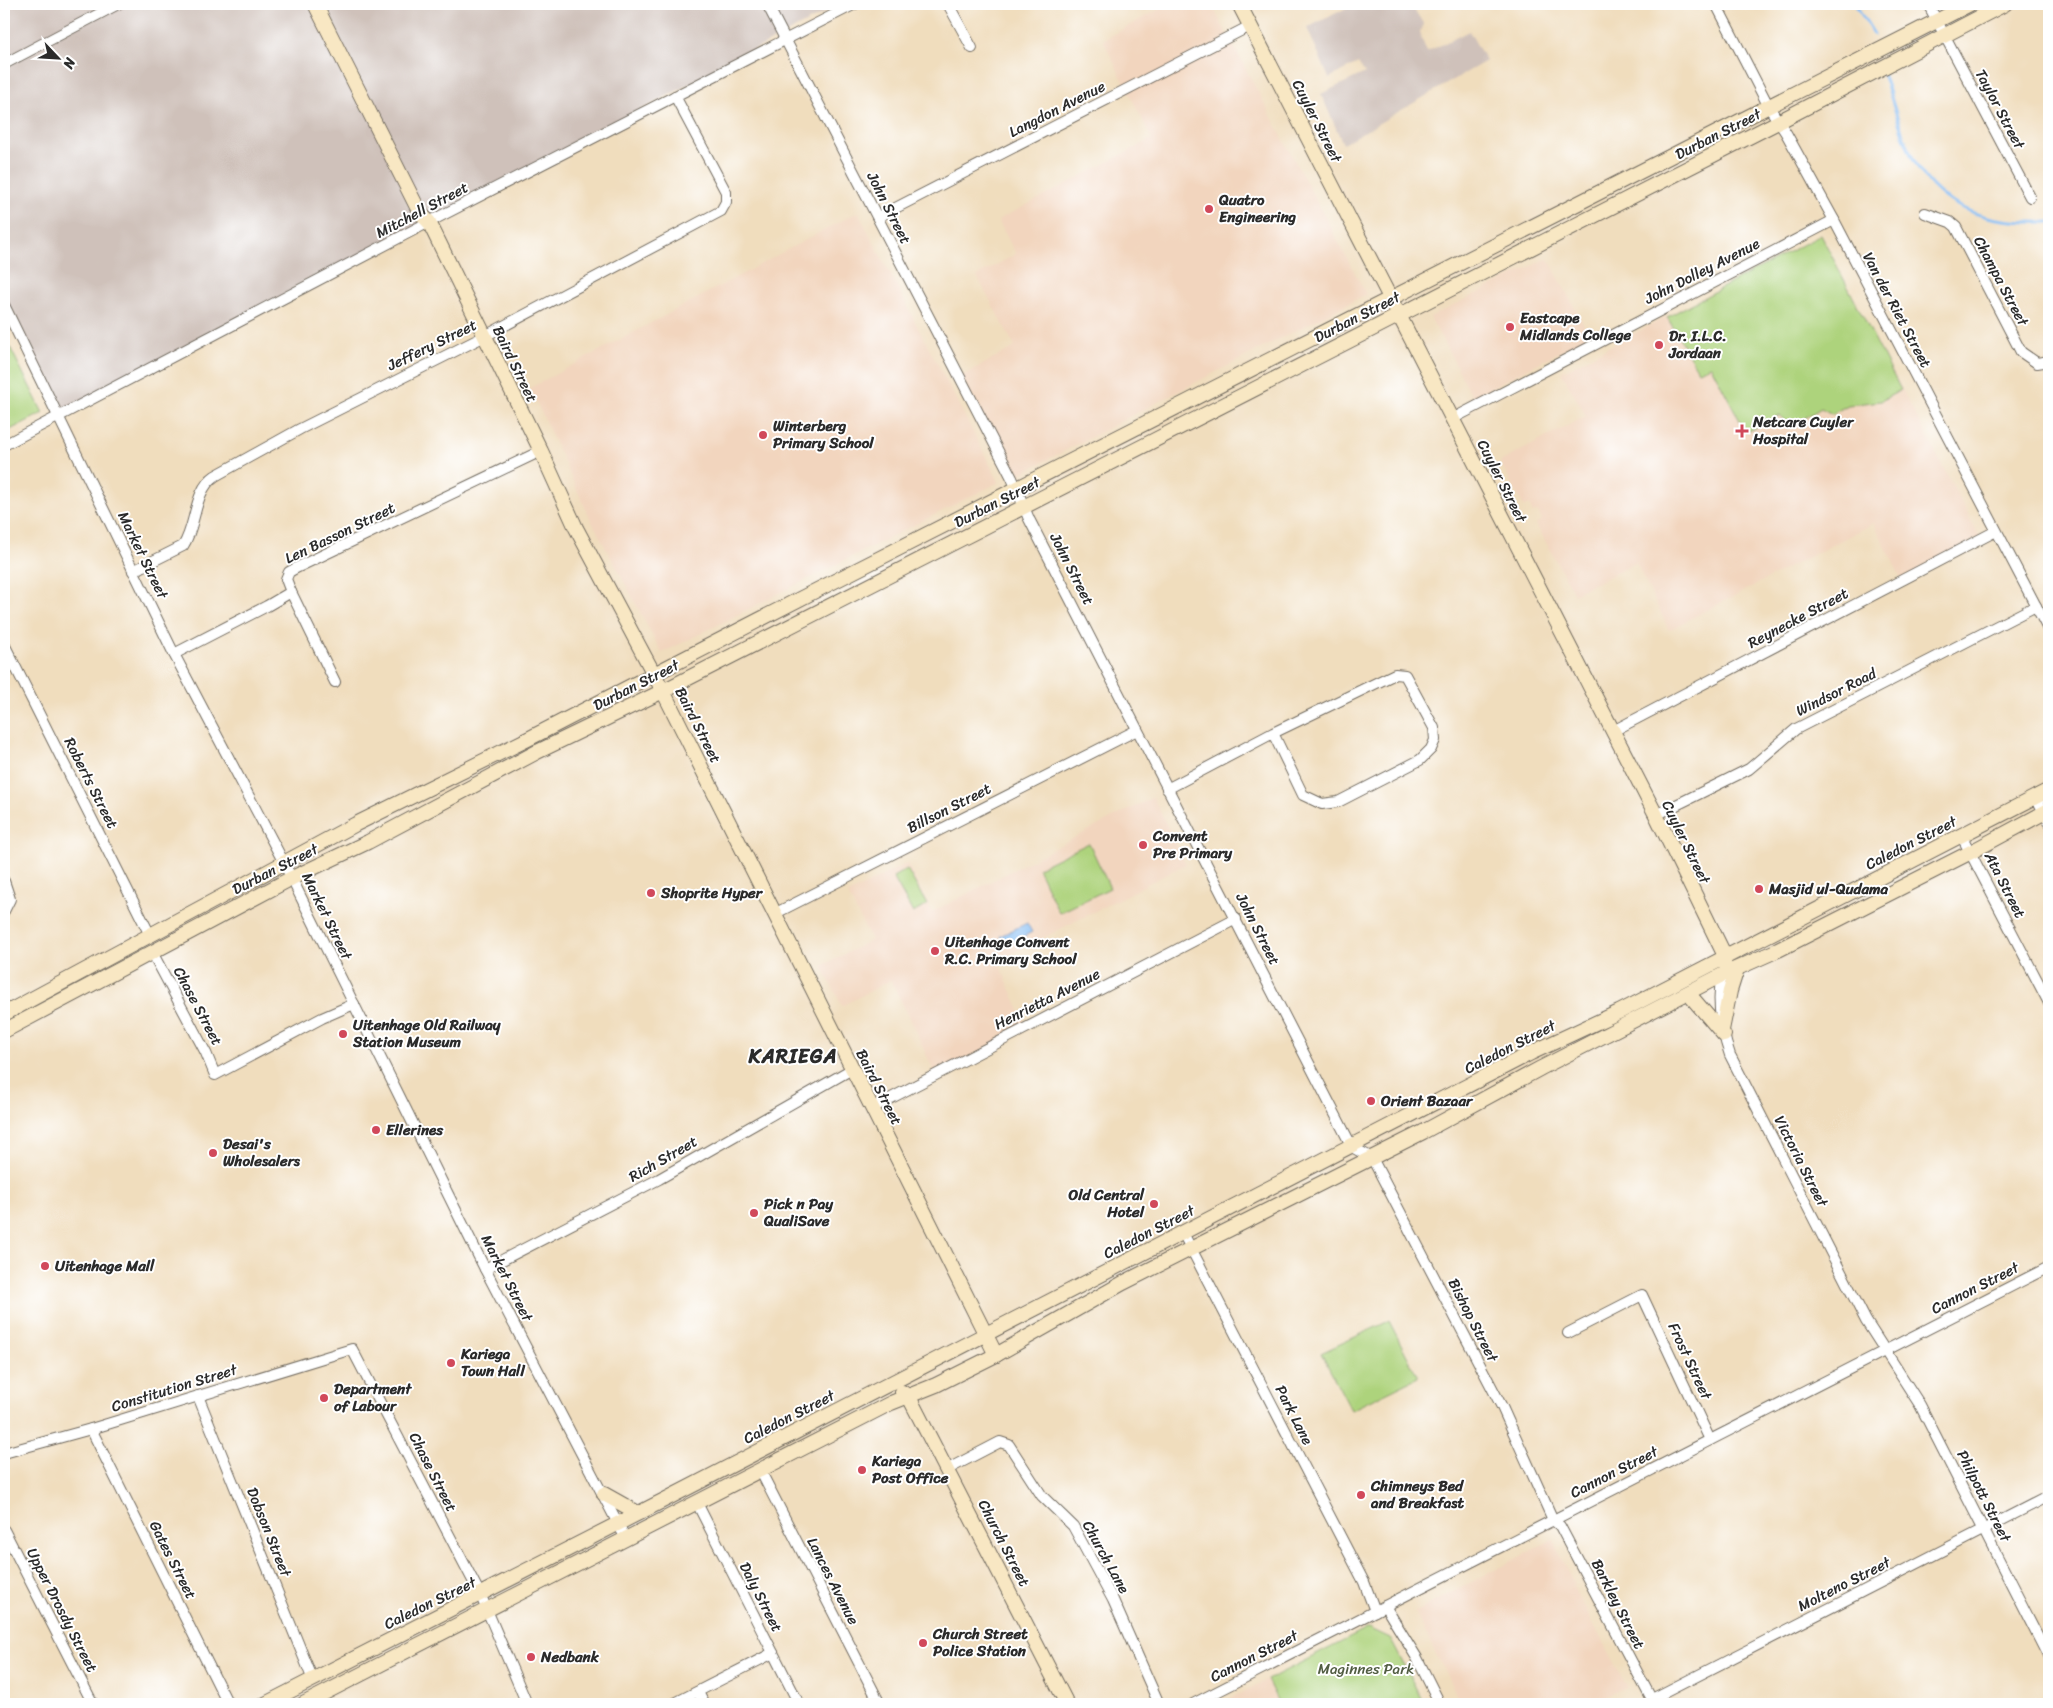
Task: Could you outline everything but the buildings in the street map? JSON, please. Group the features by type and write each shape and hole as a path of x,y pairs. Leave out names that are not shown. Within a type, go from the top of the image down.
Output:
{"street":[{"path":"4,64 118,4"},
{"name":"Baird Street","path":"315,4 420,213 429,222 483,337 541,451 576,528 663,691 996,1356"},
{"name":"John Street","path":"767,4 878,217 1016,488 1023,507 1352,1147"},
{"name":"Mitchell Street","path":"4,445 429,222 855,4"},
{"path":"948,4 972,48"},
{"name":"Cuyler Street","path":"1239,4 1656,815 1725,956"},
{"name":"Van der Riet Street","path":"1716,4 1769,107 1834,220 2049,632"},
{"path":"1928,4 1937,21"},
{"name":"Durban Street","path":"4,1014 284,863 1016,488 1970,4"},
{"name":"Durban Street","path":"4,1030 292,878 375,838 537,752 663,691 1778,122 2005,4"},
{"name":"Taylor Street","path":"1937,21 2030,197"},
{"name":"Langdon Avenue","path":"878,217 1250,26"},
{"name":"Jeffery Street","path":"134,571 183,546 202,492 210,479 362,396 483,337 723,209 726,202 726,192 675,96"},
{"name":"Champa Street","path":"1925,213 1950,222 1956,227 2021,352 2036,363 2049,361"},
{"name":"John Dolley Avenue","path":"1452,419 1834,220"},
{"name":"Market Street","path":"4,305 174,654 292,878 485,1269 626,1539"},
{"name":"Len Basson Street","path":"291,592 286,579 289,572 296,568 541,451"},
{"name":"Reynecke Street","path":"1613,731 1996,531"},
{"path":"174,654 291,592 335,682"},
{"name":"Windsor Road","path":"1656,815 1748,769 1796,729 2036,606"},
{"name":"Roberts Street","path":"4,644 150,935"},
{"path":"1167,789 1273,733 1398,673 1405,674 1429,718 1435,736 1431,750 1420,760 1338,802 1322,804 1304,795 1273,733"},
{"name":"Billson Street","path":"774,914 1137,730"},
{"name":"Caledon Street","path":"265,1704 481,1596 882,1387 1523,1058 1619,1012 2049,790"},
{"path":"2036,797 2048,815"},
{"name":"Caledon Street","path":"303,1704 891,1403 909,1397 996,1356 1117,1286 1372,1158 1688,993 2048,815"},
{"name":"Ata Street","path":"1961,835 2049,1004"},
{"path":"4,911 10,902 6,886"},
{"name":"Henrietta Avenue","path":"872,1108 1236,919"},
{"name":"Chase Street","path":"152,952 206,1053 215,1075 322,1018 354,1004"},
{"path":"1722,976 1725,956"},
{"path":"1723,1033 1730,991 1737,969"},
{"name":"Victoria Street","path":"1722,976 1718,998 1723,1033 1730,1055 1866,1321 1885,1351"},
{"path":"1688,993 1723,1033"},
{"name":"Rich Street","path":"485,1269 659,1179 852,1069"},
{"path":"1352,1147 1372,1158"},
{"name":"Bishop Street","path":"1372,1158 1506,1416 1553,1520"},
{"name":"Park Lane","path":"1183,1233 1364,1582 1375,1611"},
{"name":"Cannon Street","path":"1193,1704 2049,1267"},
{"name":"Frost Street","path":"1568,1333 1642,1295 1710,1440"},
{"name":"Chase Street","path":"352,1349 481,1596 527,1704"},
{"name":"Constitution Street","path":"4,1453 91,1429 352,1349"},
{"name":"Philpott Street","path":"1885,1351 1920,1405 2049,1658"},
{"path":"882,1387 897,1389 909,1397 916,1370"},
{"name":"Dobson Street","path":"198,1396 313,1680"},
{"name":"Church Street","path":"909,1397 948,1469 1067,1704"},
{"name":"Gates Street","path":"91,1429 228,1704"},
{"name":"Church Lane","path":"948,1469 1000,1442 1009,1445 1042,1496 1073,1526 1113,1600 1159,1704"},
{"name":"Lances Avenue","path":"760,1470 880,1704"},
{"path":"604,1494 638,1513"},
{"name":"Molteno Street","path":"1653,1702 2049,1496"},
{"name":"Daly Street","path":"697,1503 800,1704"},
{"name":"Barkley Street","path":"1553,1520 1560,1526 1653,1702"},
{"name":"Upper Drosdy Street","path":"4,1530 93,1704"},
{"path":"1385,1606 1417,1658 1440,1704"},
{"path":"673,1704 773,1653"},
{"path":"698,1692 704,1704"}],"shaded area":[{"path":"4,4 841,4 60,417 4,305"},
{"path":"1169,4 1211,4 1366,294 1012,478 960,377 1015,347 977,276 1016,254 998,220 1152,139 1103,40"},
{"path":"1354,4 1411,4 1424,25 1419,32 1427,52 1469,31 1486,61 1343,144 1321,94 1365,73 1358,63 1329,78 1307,28"},
{"name":"Winterberg Primary School","path":"858,212 999,482 662,653 590,518 530,388"},
{"name":"Netcare Cuyler Hospital","path":"1821,235 1980,537 1902,580 1874,523 1669,630 1636,563 1574,594 1536,524 1542,520 1538,511 1533,513 1529,505 1524,507 1500,462 1586,416 1561,372"},
{"name":"Eastcape Midlands College","path":"1548,258 1590,336 1473,397 1430,317"},
{"name":"Uitenhage Convent R.C. Primary School","path":"1153,797 1186,864 998,961 1027,1026 936,1075 891,980 842,1006 822,966 871,940 848,894 907,863 932,912"},
{"path":"1553,1539 1579,1597 1626,1686 1593,1704 1461,1704 1415,1612"},
{"path":"1267,1680 1279,1704 1219,1704"}],"green space":[{"path":"1821,235 1901,390 1881,401 1848,405 1832,414 1821,408 1789,428 1780,415 1746,432 1711,366 1698,371 1667,317"},
{"path":"4,335 43,413 4,433"},
{"path":"1089,843 1110,888 1059,913 1038,868"},
{"path":"907,869 927,905 913,913 893,877"},
{"path":"1389,1321 1418,1377 1351,1410 1321,1353"},
{"name":"Maginnes Park","path":"1369,1628 1390,1638 1424,1704 1279,1704 1267,1680"}],"water":[{"path":"1027,923 1032,932 1005,946 1000,936"}],"waterway":[{"path":"1855,4 1874,34"},
{"path":"1883,74 1914,161 1926,179 1940,193 1955,204 1990,218 2009,221 2049,222"}],"place":[{"name":"Quatro Engineering","path":"1209,209"},
{"name":"Eastcape Midlands College","path":"1510,327"},
{"name":"Dr. I.L.C. Jordaan","path":"1659,345"},
{"name":"Netcare Cuyler Hospital","path":"1742,431"},
{"name":"Winterberg Primary School","path":"763,435"},
{"name":"Convent Pre Primary","path":"1143,845"},
{"name":"Masjid ul-Qudama","path":"1759,889"},
{"name":"Shoprite Hyper","path":"651,893"},
{"name":"Uitenhage Convent R.C. Primary School","path":"935,951"},
{"name":"Uitenhage Old Railway Station Museum","path":"343,1034"},
{"name":"Orient Bazaar","path":"1371,1101"},
{"name":"Ellerines","path":"376,1130"},
{"name":"Desai's Wholesalers","path":"213,1153"},
{"name":"Old Central Hotel","path":"1154,1204"},
{"name":"Pick n Pay QualiSave","path":"754,1213"},
{"name":"Uitenhage Mall","path":"45,1266"},
{"name":"Kariega Town Hall","path":"451,1363"},
{"name":"Department of Labour","path":"324,1398"},
{"name":"Kariega Post Office","path":"862,1470"},
{"name":"Chimneys Bed and Breakfast","path":"1361,1495"},
{"name":"Church Street Police Station","path":"923,1643"},
{"name":"Nedbank","path":"531,1657"}],"district":[{"name":"KARIEGA","path":"793,1056"}]}
